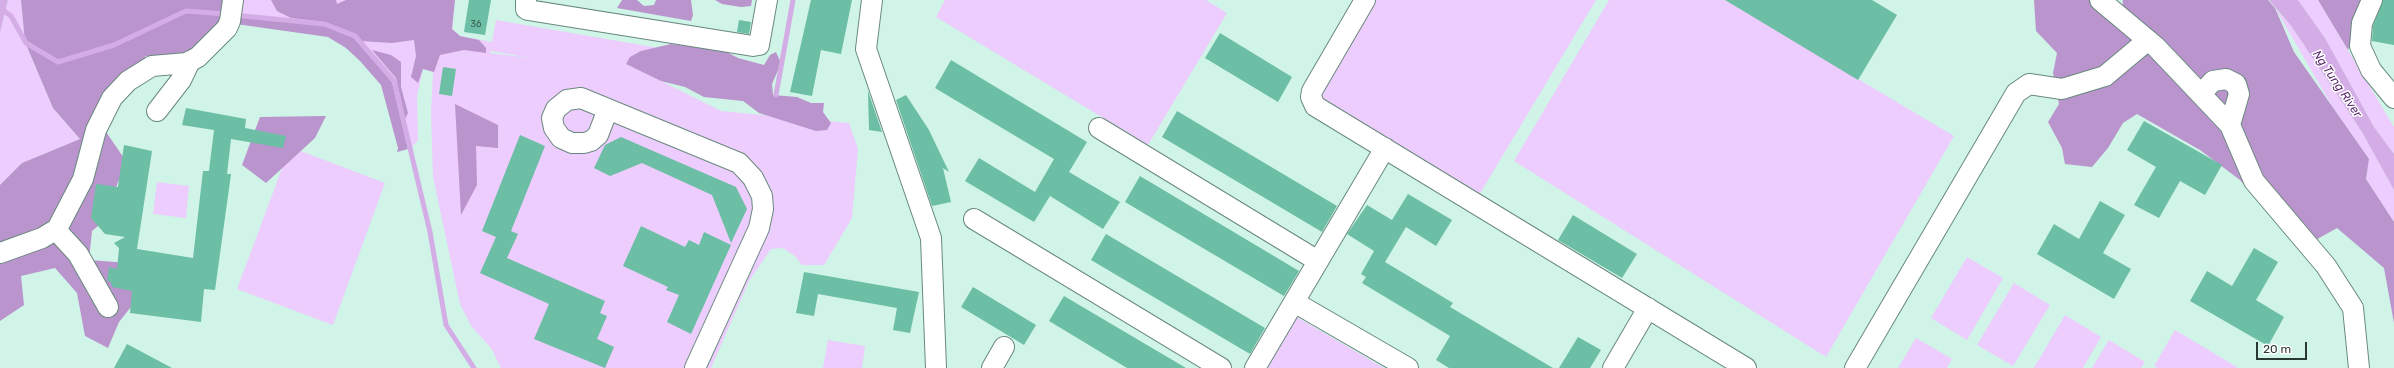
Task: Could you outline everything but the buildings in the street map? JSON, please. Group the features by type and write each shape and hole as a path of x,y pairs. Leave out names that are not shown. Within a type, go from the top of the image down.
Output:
{"street":[{"path":"157,111 181,80 190,61 220,36 230,21 233,0"},
{"path":"526,0 526,9 528,10 753,46 759,45 767,0"},
{"path":"872,0 866,49 931,238 936,368"},
{"path":"1366,0 1311,97 1316,106 1746,368"},
{"path":"2100,0 2148,40 2230,125 2254,181 2326,266 2353,308 2359,368"},
{"path":"2372,0 2362,22 2360,46 2371,70 2394,98"},
{"path":"1855,368 2016,93 2030,84 2062,90 2105,76 2148,40"},
{"path":"0,254 42,238 56,230 83,179 96,130 112,98 128,81 152,66 175,65 190,61"},
{"path":"2201,94 2213,81 2226,78 2236,84 2239,94 2230,125"},
{"path":"608,110 739,163 753,178 762,196 764,210 759,228 695,368"},
{"path":"1099,128 1318,261"},
{"path":"1255,368 1385,148"},
{"path":"974,219 1221,368"},
{"path":"56,230 78,254 108,307"},
{"path":"1294,302 1408,368"},
{"path":"1613,368 1648,308"},
{"path":"992,368 1004,347"}],"shaded area":[{"path":"8,0 21,0 25,42 53,108 80,139 22,163 0,185 0,33"},
{"path":"21,0 225,0 223,22 199,46 176,60 145,56 150,70 100,123 132,170 118,182 105,220 92,231 89,260 142,264 138,298 119,322 108,348 85,336 77,293 55,268 21,276 24,305 0,321 0,185 22,163 80,139 53,108 25,42"},
{"path":"240,0 454,0 452,29 460,36 492,42 496,20 763,66 657,79 721,111 849,123 858,149 852,218 824,265 802,265 795,256 783,248 771,249 749,281 711,368 501,368 491,348 471,326 460,304 433,177 431,113 433,72 423,69 417,96 418,140 412,147 395,80 355,35 325,23 239,13","holes":["491,51 531,58 490,53"]},
{"path":"271,0 336,0 337,4 346,0 455,0 452,29 460,36 479,40 486,48 486,53 464,50 440,55 434,72 423,69 418,83 411,77 416,56 414,40 392,43 361,41 356,34 325,22 291,18 277,11"},
{"path":"622,0 637,0 644,6 654,5 656,0 691,0 693,15 691,21 617,8"},
{"path":"715,0 752,0 751,6 741,7 722,4"},
{"path":"945,0 1206,0 1227,13 1148,145 936,17"},
{"path":"1372,0 1596,0 1478,197 1313,98"},
{"path":"1609,0 1725,0 1954,136 1826,357 1514,161"},
{"path":"2034,0 2100,0 2121,18 2123,0 2268,0 2275,8 2294,52 2369,159 2366,179 2394,222 2394,323 2384,268 2337,228 2305,246 2254,197 2240,180 2200,150 2137,114 2123,123 2108,148 2092,167 2065,164 2062,148 2048,122 2059,104 2053,73 2057,53 2036,31"},
{"path":"2298,0 2318,0 2394,127 2394,154 2374,127 2325,38"},
{"path":"2318,0 2368,0 2348,50"},
{"path":"2275,8 2292,27 2362,132 2394,190 2394,222 2366,179 2369,159 2332,106"},
{"path":"239,16 325,26 354,38 392,82 408,149 397,152 398,148 381,85 360,61 346,48 328,37 236,24"},
{"path":"671,44 725,51 738,58 764,65 770,55 776,52 781,63 772,84 773,95 797,97 811,103 824,103 823,112 831,123 827,130 816,131 759,113 743,101 704,97 685,87 661,81 626,64 630,57 641,51"},
{"path":"372,50 391,55 401,62 401,87 408,113 405,119 396,78"},
{"path":"455,104 498,125 498,148 476,146 477,185 461,215"},
{"path":"326,116 315,138 266,183 242,165 260,117"},
{"path":"290,147 385,183 333,325 237,289"},
{"path":"157,182 189,186 186,218 153,214"},
{"path":"1967,257 2003,278 1967,340 1931,318"},
{"path":"2014,283 2050,305 2013,366 1977,345"},
{"path":"2065,315 2101,337 2083,368 2034,368"},
{"path":"1295,316 1384,368 1264,368"},
{"path":"2175,330 2237,367 2158,368 2154,366"},
{"path":"1916,338 1952,359 1947,368 1898,368"},
{"path":"828,340 865,346 862,368 823,368"},
{"path":"2109,340 2145,362 2141,368 2092,368"}],"water":[{"path":"0,0 8,0 0,33"},
{"name":"Ng Tung River","path":"2269,0 2298,0 2325,38 2374,127 2394,154 2394,190 2362,132 2292,27"}],"waterway":[{"path":"776,95 793,0"},
{"path":"3,10 11,16 26,43 58,62 114,45 186,11 226,14"},
{"path":"234,15 324,24 355,36 394,81 430,232 446,325 474,368"}]}
